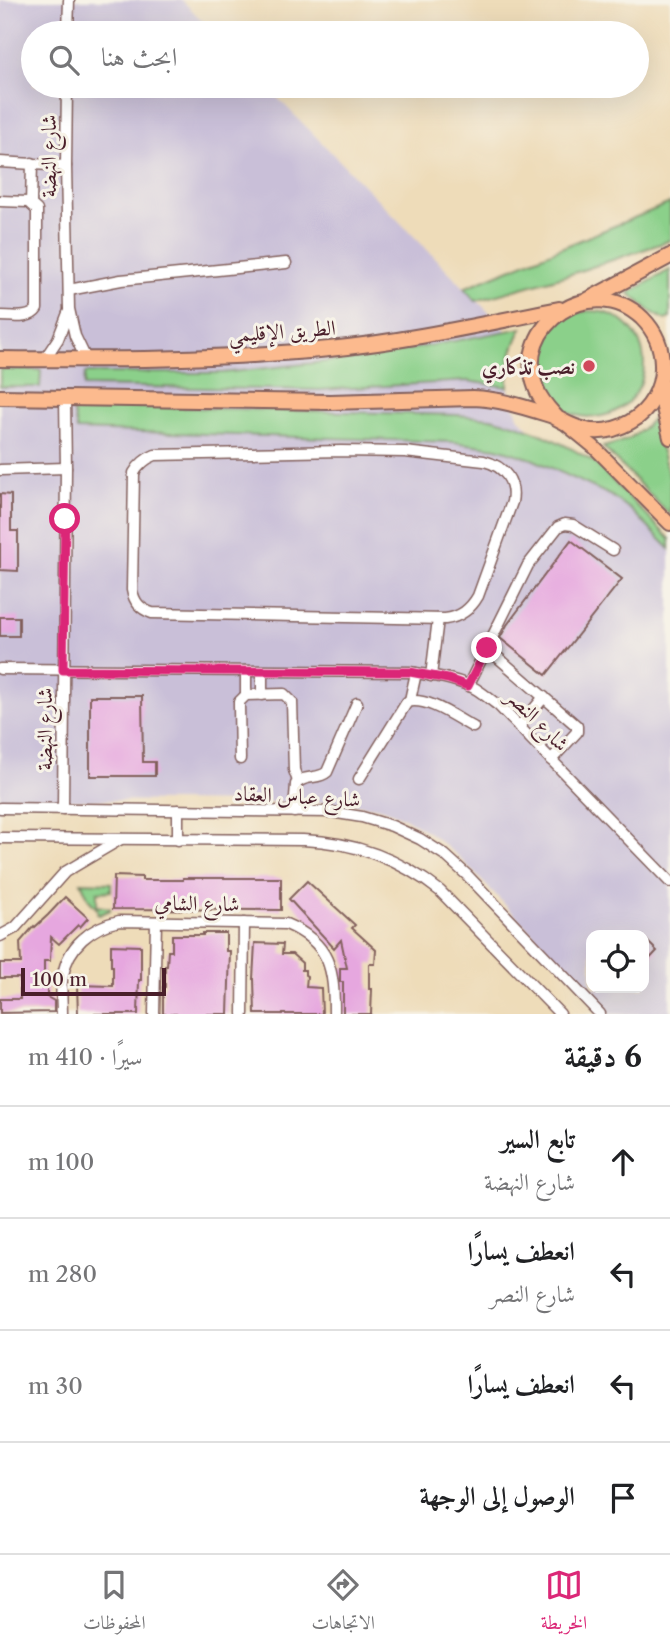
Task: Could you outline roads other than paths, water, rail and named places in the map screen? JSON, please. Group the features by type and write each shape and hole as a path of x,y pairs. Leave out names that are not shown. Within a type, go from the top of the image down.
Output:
{"highway":[{"path":"561,420 544,405 536,388 532,361 539,335 550,320 564,309 585,301 670,256"},
{"path":"0,397 330,402 493,399 512,403 578,428 608,430 636,419 647,408 656,396 666,358 648,324 638,314 613,302 585,301"},
{"name":"الطريق الإقليمي","path":"0,359 148,360 330,349 416,337 564,309"}],"main road":[{"path":"661,381 663,408 670,438"},
{"path":"561,420 594,447 670,524"}],"street":[{"path":"68,21 69,0"},
{"name":"شارع النهضة","path":"67,98 69,309 75,336 86,359"},
{"path":"0,162 66,166"},
{"path":"32,163 32,204"},
{"path":"0,201 32,204 37,210 38,232 35,314 0,316"},
{"path":"68,290 121,280 286,263"},
{"name":"شارع النهضة","path":"44,360 62,332 69,309"},
{"name":"شارع النهضة","path":"63,809 65,398"},
{"path":"405,452 484,461 496,465 510,479 513,496 478,596 464,613 452,618 438,619 147,611 136,602 132,590 134,473 145,459 155,455 405,452"},
{"path":"0,470 66,468"},
{"path":"468,686 528,565 558,527 573,525 613,550"},
{"path":"431,676 438,619"},
{"path":"487,648 578,728 551,760"},
{"name":"شارع النصر","path":"0,669 416,673 448,679 476,689 499,706 670,882"},
{"path":"240,759 239,702 246,695 246,671"},
{"path":"262,671 262,695"},
{"path":"359,779 410,700 416,673"},
{"path":"246,695 284,694 292,702 293,770 298,781 294,812"},
{"path":"519,727 544,697"},
{"path":"410,700 431,704 473,727"},
{"path":"298,781 319,777 327,772 357,703"},
{"name":"شارع عباس العقاد","path":"0,808 331,813 362,817 399,829 432,846 467,875 600,1014"},
{"path":"178,810 178,839"},
{"name":"شارع عباس العقاد","path":"0,838 319,841 357,848 397,862 427,880 560,1014"},
{"path":"0,936 15,928 65,872 122,839"},
{"name":"شارع الشامي","path":"62,1014 62,975 69,956 94,929 119,921 286,924 304,933 325,956 334,983 334,1014"},
{"path":"154,1014 156,922"},
{"path":"243,1014 244,923"}],"place":[{"name":"نصب تذكاري","path":"589,366"}]}
